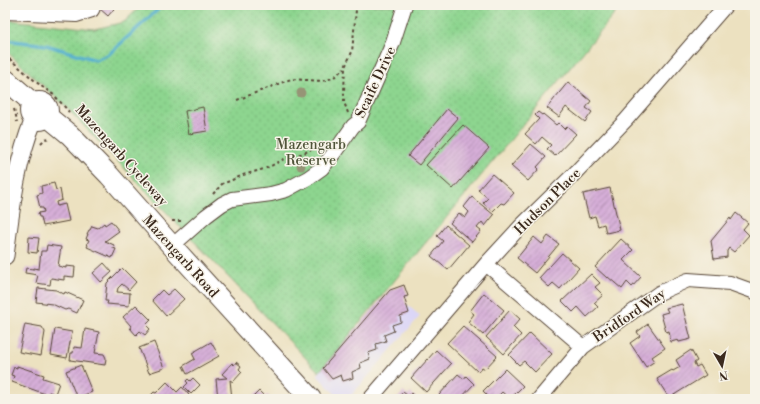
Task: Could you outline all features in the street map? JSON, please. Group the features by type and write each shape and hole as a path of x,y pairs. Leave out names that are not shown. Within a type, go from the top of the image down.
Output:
{"main road":[{"name":"Mazengarb Road","path":"5,79 38,113 70,134 109,175 311,399"}],"street":[{"path":"5,12 76,15 92,10 94,5"},
{"name":"Scaife Drive","path":"172,246 222,204 232,199 271,194 286,190 308,178 322,168 334,154 353,126 358,122 392,45 406,5"},
{"name":"Hudson Place","path":"370,399 486,264 521,226 573,176 626,120 726,5"},
{"path":"5,256 17,174 27,136 38,113"},
{"name":"Bridford Way","path":"486,264 583,347 659,292 688,280 730,283 754,291"},
{"path":"539,399 583,347"}],"path":[{"path":"237,100 291,79 322,82 333,78 345,67 352,52 356,5"},
{"name":"Mazengarb Cycleway","path":"5,55 41,86 54,95 64,105 71,116"},
{"path":"345,67 344,102 353,126"},
{"path":"14,107 16,129"},
{"path":"210,198 222,184 243,175 271,166 327,141"},
{"name":"Mazengarb Cycleway","path":"168,220 178,221 185,219"}],"shaded area":[{"path":"390,290 420,316 350,397 339,398 317,375"}],"green space":[{"name":"Mazengarb Reserve","path":"142,5 622,5 319,372 65,106 5,50 5,22 8,20 95,29 124,22"}],"building":[{"path":"102,5 109,5 114,9 108,16 99,8"},
{"path":"568,82 591,101 586,108 592,112 585,122 566,107 559,117 547,108"},
{"path":"203,107 207,131 189,134 185,111"},
{"path":"447,109 458,118 419,165 408,156"},
{"path":"538,112 542,115 543,114 556,125 558,123 564,129 567,126 576,134 555,156 547,149 551,145 542,137 536,144 525,134 539,119 535,115"},
{"path":"463,125 489,148 453,189 426,165"},
{"path":"531,144 546,157 537,167 539,169 528,181 511,166"},
{"path":"492,174 514,193 504,204 501,203 493,211 483,203 488,198 478,190"},
{"path":"54,183 56,190 60,189 62,200 56,202 57,206 65,204 69,221 43,226 41,217 39,217 38,213 44,212 43,208 40,208 37,195 42,193 41,186"},
{"path":"610,188 620,230 606,233 604,224 598,226 595,216 589,218 583,194"},
{"path":"472,197 494,215 485,226 482,222 477,228 481,231 472,242 450,223 459,213 465,218 469,212 464,207"},
{"path":"736,213 748,223 743,229 749,235 734,252 729,248 727,251 727,257 714,259 711,241"},
{"path":"111,221 119,231 105,241 114,245 113,248 116,249 112,258 87,247 89,240 86,239 92,226 98,228 104,223 105,225"},
{"path":"446,225 469,245 448,270 431,256 443,241 437,236"},
{"path":"548,236 559,244 535,273 517,258 534,237 542,244"},
{"path":"29,237 39,238 37,253 28,252"},
{"path":"621,239 633,250 623,260 641,277 632,287 627,282 622,289 595,267"},
{"path":"47,245 61,247 58,266 66,268 66,266 75,267 74,277 64,276 64,280 51,278 50,285 36,283 38,275 25,273 26,268 39,269 41,251 46,251"},
{"path":"562,253 579,268 560,289 553,283 549,287 539,278"},
{"path":"104,263 112,272 101,282 93,273"},
{"path":"122,268 136,282 129,290 122,284 118,288 117,292 130,293 129,306 107,304 108,301 105,301 107,283"},
{"path":"591,274 600,283 595,287 603,295 594,303 598,307 587,317 578,307 573,312 562,301"},
{"path":"404,285 408,296 404,297 409,313 400,316 401,322 392,325 394,331 384,335 386,341 376,344 377,350 368,353 370,359 360,363 361,368 352,372 353,378 343,381 341,375 332,379 323,368 390,290"},
{"path":"38,288 56,290 64,294 65,292 83,300 77,313 68,309 65,310 52,304 36,302"},
{"path":"174,289 184,299 166,316 152,300 162,290 167,295"},
{"path":"484,293 504,310 483,335 468,322 474,314 470,311"},
{"path":"682,304 691,339 671,342 669,331 666,332 661,314 668,312 666,308"},
{"path":"136,305 151,320 146,325 150,329 145,335 140,331 136,335 130,328 131,326 123,317"},
{"path":"510,310 520,319 513,327 521,335 504,354 486,337"},
{"path":"25,324 42,327 45,332 41,356 19,352"},
{"path":"648,324 665,348 652,357 655,361 646,367 630,343 640,336 637,332"},
{"path":"463,326 497,356 485,369 482,367 478,372 447,343"},
{"path":"55,329 72,332 67,358 51,355"},
{"path":"85,329 99,332 95,353 104,354 106,358 105,365 70,360 74,347 82,348"},
{"path":"530,333 552,354 535,372 524,361 519,365 509,355"},
{"path":"154,342 164,368 149,373 139,348"},
{"path":"211,342 219,356 187,374 183,366 195,359 192,353"},
{"path":"436,350 451,364 426,392 411,378"},
{"path":"691,350 697,361 694,363 696,367 700,365 706,375 669,398 657,379 680,367 676,360"},
{"path":"236,362 241,366 239,369 242,372 233,382 230,380 232,399 218,399 216,379 227,378 222,374 232,363 234,365"},
{"path":"81,365 92,392 77,398 66,371"},
{"path":"17,366 44,375 43,378 59,383 55,394 49,392 48,395 12,382 14,376 11,375 14,367 17,368"},
{"path":"505,369 523,386 510,399 502,392 495,399 491,399 483,391"},
{"path":"458,374 464,379 466,376 474,384 460,399 443,399 439,395"},
{"path":"193,378 200,385 191,394 184,387 188,383 186,381 188,379 190,381"},
{"path":"167,382 177,392 182,387 189,395 185,399 147,399 154,392 156,393"},
{"path":"259,391 265,397 267,395 272,399 251,399"},
{"path":"403,392 408,396 411,393 417,399 397,399"}],"waterway":[{"path":"5,40 46,45 96,60 109,54 163,5"}]}
